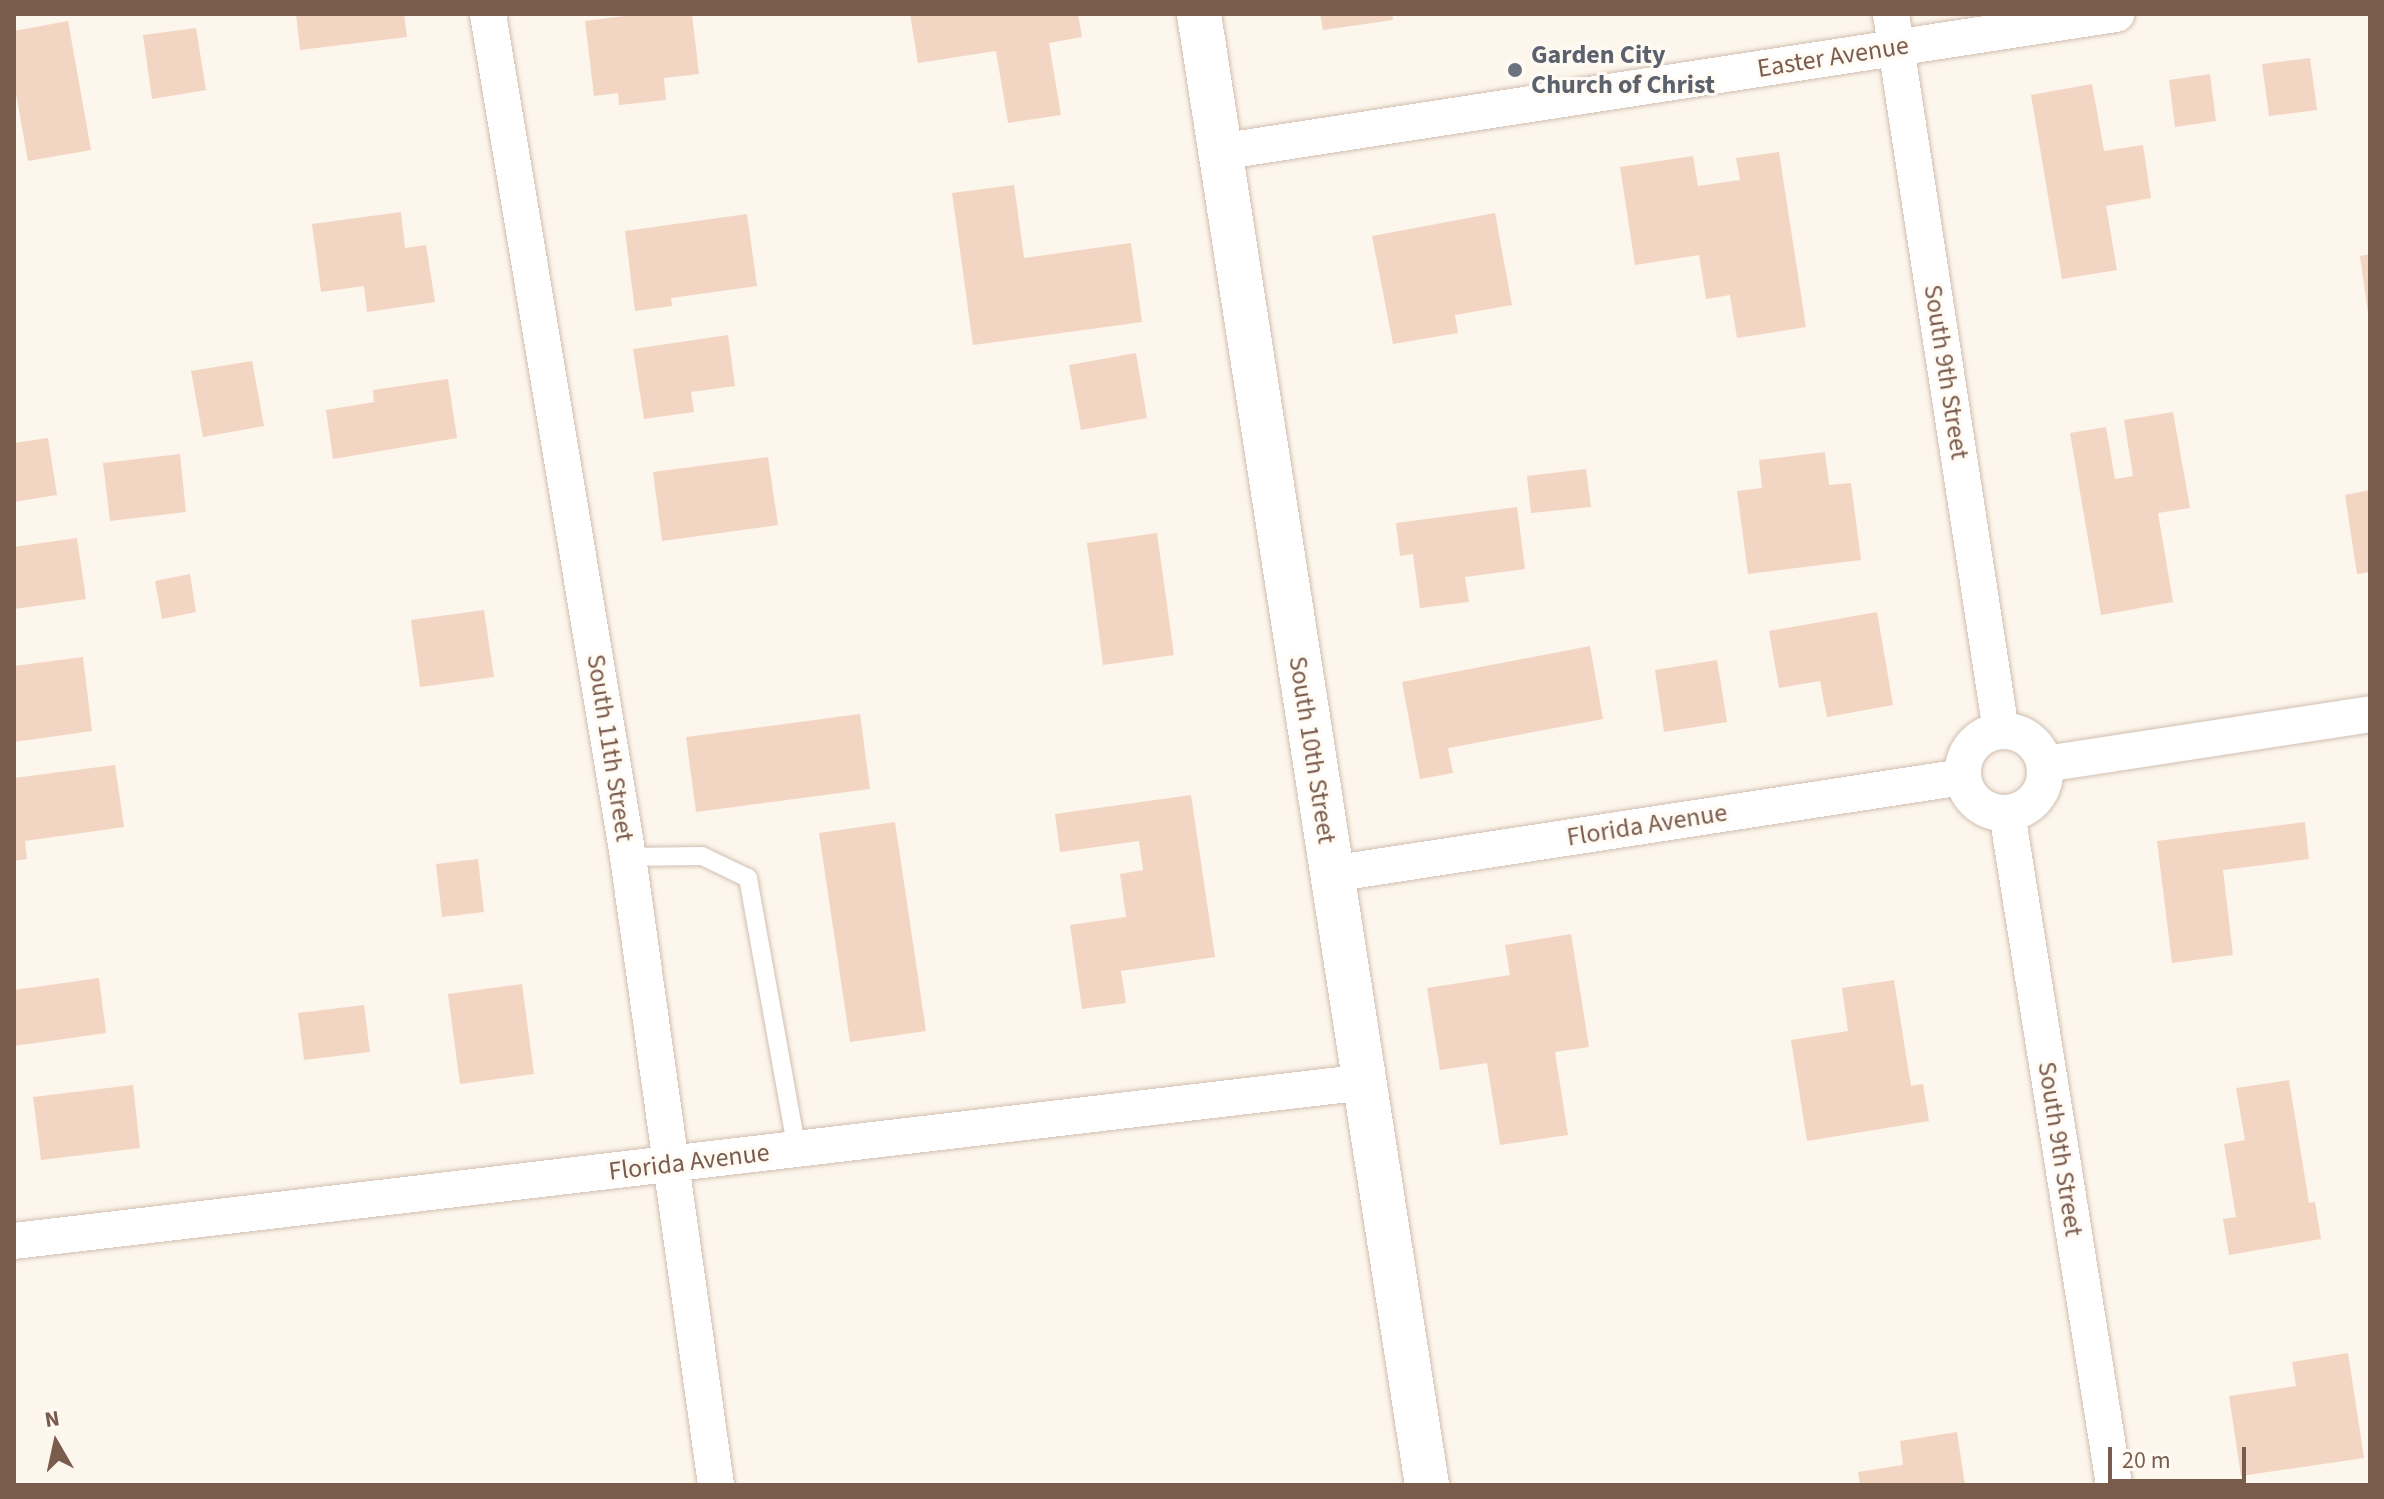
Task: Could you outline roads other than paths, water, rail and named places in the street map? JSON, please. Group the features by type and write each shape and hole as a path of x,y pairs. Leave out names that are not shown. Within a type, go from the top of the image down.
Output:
{"street":[{"name":"South 11th Street","path":"488,14 628,857 668,1164 716,1485"},
{"name":"South 10th Street","path":"1199,14 1427,1485"},
{"name":"Easter Avenue","path":"1219,152 1894,31 2116,14"},
{"name":"South 9th Street","path":"1894,31 2001,731"},
{"path":"2045,764 2370,714"},
{"path":"2001,731 2026,737 2045,764 2039,794 2031,804 2007,813 1982,807 1963,777 1969,749 1989,733 2001,731"},
{"name":"Florida Avenue","path":"1331,874 1963,777"},
{"name":"South 9th Street","path":"2007,813 2114,1485"},
{"name":"Florida Avenue","path":"14,1241 1365,1082"}],"lane":[{"path":"628,857 702,856 748,878 797,1149"}],"place":[{"name":"Garden City Church of Christ","path":"1515,70"}]}
